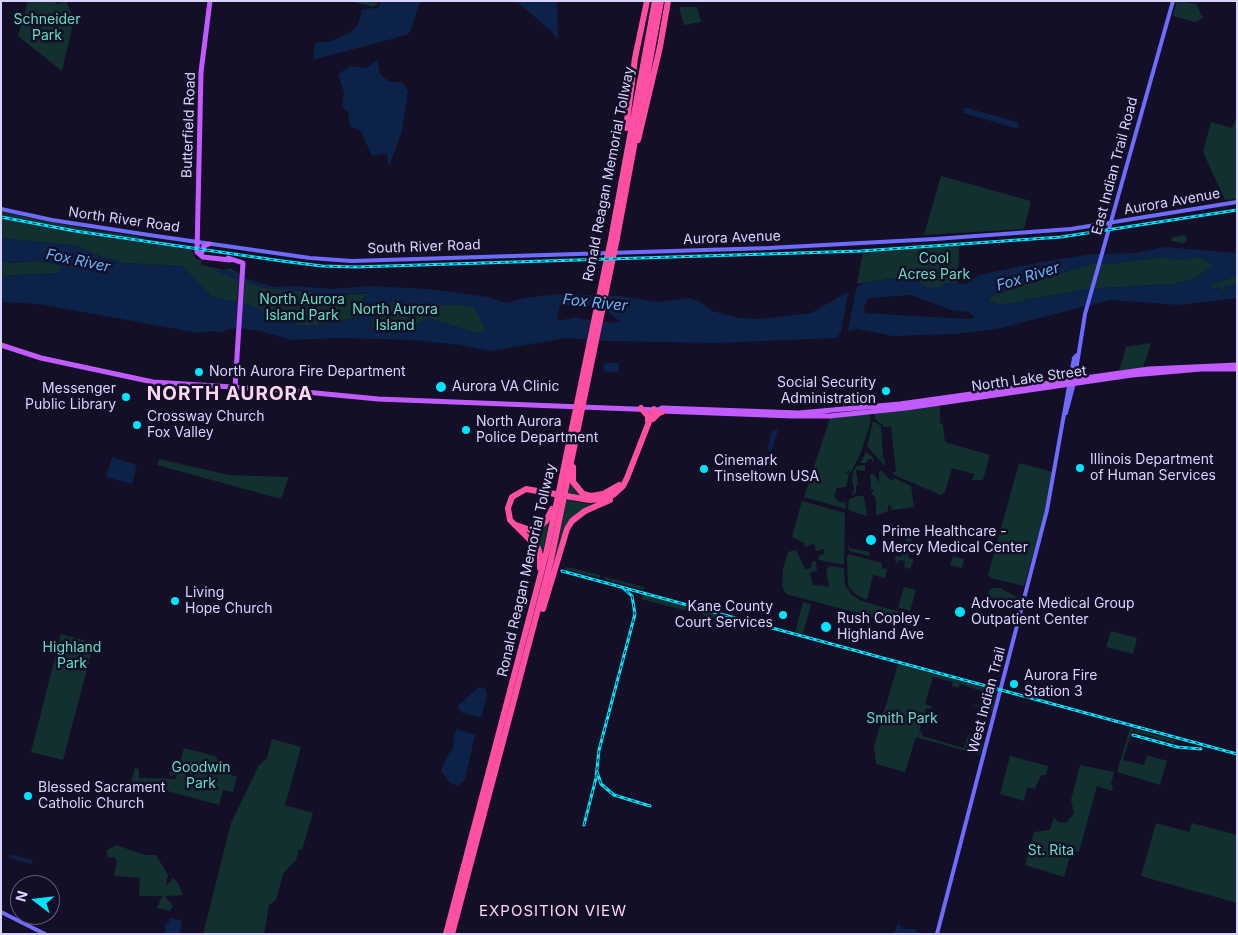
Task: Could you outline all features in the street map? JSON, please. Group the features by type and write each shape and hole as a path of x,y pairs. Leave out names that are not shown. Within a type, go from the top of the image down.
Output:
{"highway":[{"path":"613,228 611,224 635,58 647,1"},
{"name":"Ronald Reagan Memorial Tollway","path":"614,239 613,228 655,1"},
{"name":"Ronald Reagan Memorial Tollway","path":"446,934 536,596 588,363 661,1"},
{"path":"630,160 651,90 668,1"},
{"name":"Ronald Reagan Memorial Tollway","path":"452,934 551,560 576,436 588,363"},
{"path":"641,408 651,421"},
{"path":"576,436 574,482 579,491 591,496 603,494 617,486 624,478 657,410"},
{"path":"529,646 548,594 567,529 572,521 584,511 616,496 628,482 651,421"},
{"path":"568,498 596,500 613,495 623,486 641,442"},
{"path":"536,596 540,555 533,542 510,520 508,508 512,497 520,491 532,489 597,503 616,496"},
{"path":"552,494 529,491 518,495 513,500 510,511 516,525 530,530 543,525 551,513 559,489"}],"main road":[{"name":"Butterfield Road","path":"199,251 197,241 201,72 210,1"},
{"name":"East Indian Trail Road","path":"1080,337 1173,1"},
{"name":"Aurora Avenue","path":"604,253 861,242 1057,230 1101,226 1237,202"},
{"name":"North River Road","path":"1,210 57,221 245,248"},
{"path":"1101,226 1106,228 1109,234"},
{"path":"209,244 204,246 198,254 203,257 243,263 235,388"},
{"name":"South River Road","path":"245,248 310,258 346,260 604,253"},
{"name":"West Indian Trail","path":"937,934 1045,519 1072,382 1074,358 1077,355 1080,337"},
{"name":"North Lake Street","path":"1,345 28,355 127,378 153,382 378,399 657,410 825,414 891,410 1072,382 1171,371 1237,367"},
{"path":"1,912 45,934"}],"green space":[{"name":"Schneider Park","path":"28,1 57,1 55,5 66,1 74,19 62,71 18,36"},
{"path":"349,1 379,1 374,7"},
{"path":"1177,1 1196,4 1203,18 1195,22 1173,16"},
{"path":"679,7 697,7 701,22 684,25"},
{"path":"1237,116 1237,199 1225,200 1203,152 1211,122 1232,128"},
{"path":"941,176 1031,201 1024,229 924,235"},
{"path":"1,212 99,231 137,236 148,240 87,231 85,234 191,250 196,259 202,260 201,265 224,270 230,268 240,274 237,302 212,297 182,266 124,263 76,246 1,238"},
{"path":"1186,235 1187,241 1183,243 1171,241 1172,237"},
{"name":"Cool Acres Park","path":"959,244 958,285 947,283 940,287 926,287 914,279 896,278 857,284 863,251"},
{"path":"1162,257 1179,260 1199,257 1214,265 1196,278 1175,284 1086,289 1001,305 989,301 990,297 1030,282 1091,264"},
{"path":"1,260 12,263 38,261 63,266 57,273 1,276"},
{"path":"1237,276 1237,284 1223,286 1226,290 1224,291 1214,290 1210,284"},
{"name":"North Aurora Island Park","path":"245,281 266,288 306,291 327,296 369,293 354,309 361,313 357,318 310,326 298,325 243,303"},
{"name":"North Aurora Island","path":"393,301 431,307 453,304 474,307 486,329 479,334 428,318 405,332 393,334 370,327 375,311"},
{"path":"1151,343 1143,368 1119,371 1126,347"},
{"path":"940,404 940,423 943,424 945,442 990,455 983,480 972,480 974,474 952,468 945,492 941,495 894,475 893,472 896,472 891,427 884,427 875,419 875,414"},
{"path":"869,413 871,421 861,452 850,474 849,470 846,473 849,474 846,487 836,488 836,493 834,493 836,500 844,503 845,499 846,509 804,497 830,418"},
{"path":"873,421 881,426 883,456 880,459 884,457 885,466 867,446"},
{"path":"866,452 872,456 874,461 872,462 872,459 866,463 860,463"},
{"path":"159,459 229,475 289,477 281,499 157,465"},
{"path":"1019,463 1053,472 1043,519 1024,586 991,578 988,575"},
{"path":"865,465 865,471 856,470 858,485 856,485 856,493 851,496 854,489 853,471 857,466"},
{"path":"879,471 882,471 889,479 893,480 894,478 911,486 914,507 892,510 890,505 888,505 888,511 876,516 876,501 874,495 871,495 874,490 871,490 870,474 874,474 879,483"},
{"path":"571,475 585,496 572,495 571,501 595,505 573,517 546,598"},
{"path":"864,496 867,516 848,510 849,499"},
{"path":"802,501 845,513 844,565 819,560 818,556 824,554 824,549 816,551 814,544 804,547 805,544 792,537"},
{"path":"549,522 542,557 525,531"},
{"path":"905,525 915,527 910,545 904,546 909,528"},
{"path":"848,543 850,548 870,552 869,556 849,551"},
{"path":"903,549 908,553 909,558 914,560 909,572 910,569 904,567 905,561 899,560 898,564 895,560 896,556 901,557"},
{"path":"796,550 805,569 811,568 812,562 816,561 817,570 810,573 813,585 821,586 823,584 823,586 829,587 826,570 829,566 844,568 845,585 852,595 861,601 908,614 910,616 906,626 786,594 782,586 783,569 788,552"},
{"path":"849,554 882,563 882,568 887,569 891,556 885,578 873,575 867,600 855,594 848,585 847,557"},
{"path":"953,556 964,559 962,568 950,565"},
{"path":"567,567 600,575 600,578 564,569"},
{"path":"605,577 644,587 644,590 603,579"},
{"path":"904,587 916,590 910,611 898,607"},
{"path":"1000,588 1017,597 1016,607 1012,609 1006,601 988,597 989,590"},
{"path":"642,594 750,624 749,627 641,599"},
{"path":"803,602 811,604 803,634 795,632"},
{"path":"1111,631 1137,638 1133,654 1106,647"},
{"name":"Highland Park","path":"61,634 94,643 63,760 31,752"},
{"name":"Smith Park","path":"898,664 997,691 992,712 970,705 987,707 991,694 960,684 958,688 952,686 953,682 933,677 925,704 932,707 931,709 926,708 919,732 922,733 922,736 964,748 968,735 973,736 968,750 976,752 979,743 983,744 980,755 916,737 905,772 876,764 874,746"},
{"path":"1130,728 1175,740 1174,743 1132,731 1123,760 1144,765 1147,755 1167,761 1160,785 1117,772"},
{"path":"272,739 301,747 285,805 313,813 302,850 299,849 296,860 283,874 276,900 269,905 264,934 203,934 231,823 259,765 267,758"},
{"name":"Goodwin Park","path":"184,748 215,756 227,773 237,777 233,792 223,790 219,805 131,781 135,768 139,769 139,778 176,779"},
{"path":"1010,756 1048,766 1046,775 1041,775 1035,789 1027,787 1024,801 1000,794"},
{"name":"St. Rita","path":"1080,765 1114,772 1111,784 1113,787 1112,791 1097,786 1079,852 1072,850 1064,877 1025,865 1034,832 1050,830 1054,817 1058,822 1066,823 1074,813 1071,800"},
{"path":"175,770 177,773 171,776 169,773"},
{"path":"1156,823 1189,832 1192,823 1237,835 1237,903 1141,876"},
{"path":"116,845 145,855 156,855 168,875 166,886 173,878 178,883 183,895 165,896 173,906 170,911 157,908 162,896 139,896 140,878 114,876 117,861 114,857 108,858 106,851"}],"water":[{"path":"381,1 420,1 410,32 406,35 313,60 315,43 331,41 350,33 358,25 362,9 378,8"},
{"path":"516,1 557,1 558,40 552,32"},
{"path":"377,60 380,74 388,81 403,83 408,91 402,131 388,165 387,153 372,156 360,130 350,126 348,112 342,106 344,93 338,74 350,66 366,68"},
{"path":"967,108 1017,122 1019,126 1017,128 1011,127 964,113 963,109"},
{"path":"189,150 193,154 193,166 190,171 184,161"},
{"name":"Fox River","path":"1,238 76,246 124,263 182,266 212,297 243,303 298,325 310,326 357,318 361,313 354,309 369,292 327,296 306,291 266,288 237,280 214,270 228,270 245,278 274,287 297,286 332,289 369,286 429,289 488,297 506,303 524,298 560,294 621,296 657,302 689,298 698,301 712,311 739,318 760,319 811,313 864,283 896,278 914,279 926,287 940,287 947,283 966,284 979,275 1041,262 1093,254 1136,253 1164,247 1237,253 1237,276 1210,284 1214,290 1218,286 1224,291 1226,290 1223,286 1237,284 1237,298 1179,305 1110,300 997,329 955,334 893,336 857,329 840,333 837,338 716,343 607,341 566,338 490,351 460,345 414,340 340,338 292,340 260,331 238,328 225,330 222,333 214,331 198,333 38,304 1,302 1,276 56,273 63,266 38,261 6,263 1,260","holes":["1162,257 1179,260 1199,257 1214,265 1196,278 1176,284 1086,289 1001,305 989,301 990,297 1030,282 1091,264","911,295 951,310 968,312 974,317 971,319 866,313 863,310 868,298","393,301 431,307 453,304 474,307 486,329 479,334 428,318 405,332 393,334 370,327 375,311","560,304 581,308 591,305 601,307 620,321 617,323 576,317 558,321"]},
{"path":"606,363 619,363 619,372 605,372 603,365"},
{"path":"772,430 778,430 771,452 767,450"},
{"path":"112,457 137,465 132,484 106,477"},
{"path":"479,687 485,688 487,694 482,715 480,717 462,713 457,706"},
{"path":"457,729 475,735 465,779 458,786 450,783 441,771 449,753 453,750 454,734"},
{"path":"9,854 33,860 32,864 10,858"},
{"path":"170,918 182,920 180,934 165,934 165,924 169,922"},
{"path":"898,923 902,929 915,929 919,934 893,934"}],"pier":[{"path":"857,284 847,335 840,337 849,290"}],"railway":[{"path":"1,217 75,231 282,261 322,266 356,267 861,251 1061,237 1237,210"},
{"path":"562,571 1237,754"},
{"path":"584,825 596,778 599,750 635,614 632,596 623,588"},
{"path":"1133,735 1177,747 1201,749"},
{"path":"597,772 601,784 614,795 650,806"}],"place":[{"name":"North Aurora Fire Department","path":"199,372"},
{"name":"Aurora VA Clinic","path":"441,387"},
{"name":"Social Security Administration","path":"886,391"},
{"name":"Messenger Public Library","path":"126,397"},
{"name":"Crossway Church Fox Valley","path":"137,425"},
{"name":"North Aurora Police Department","path":"466,430"},
{"name":"Illinois Department of Human Services","path":"1080,468"},
{"name":"Cinemark Tinseltown USA","path":"704,469"},
{"name":"Prime Healthcare - Mercy Medical Center","path":"871,540"},
{"name":"Living Hope Church","path":"175,601"},
{"name":"Advocate Medical Group Outpatient Center","path":"960,612"},
{"name":"Kane County Court Services","path":"783,615"},
{"name":"Rush Copley - Highland Ave","path":"826,627"},
{"name":"Aurora Fire Station 3","path":"1014,684"},
{"name":"Blessed Sacrament Catholic Church","path":"28,796"}],"district":[{"name":"NORTH AURORA","path":"230,394"},
{"name":"EXPOSITION VIEW","path":"553,911"}]}
